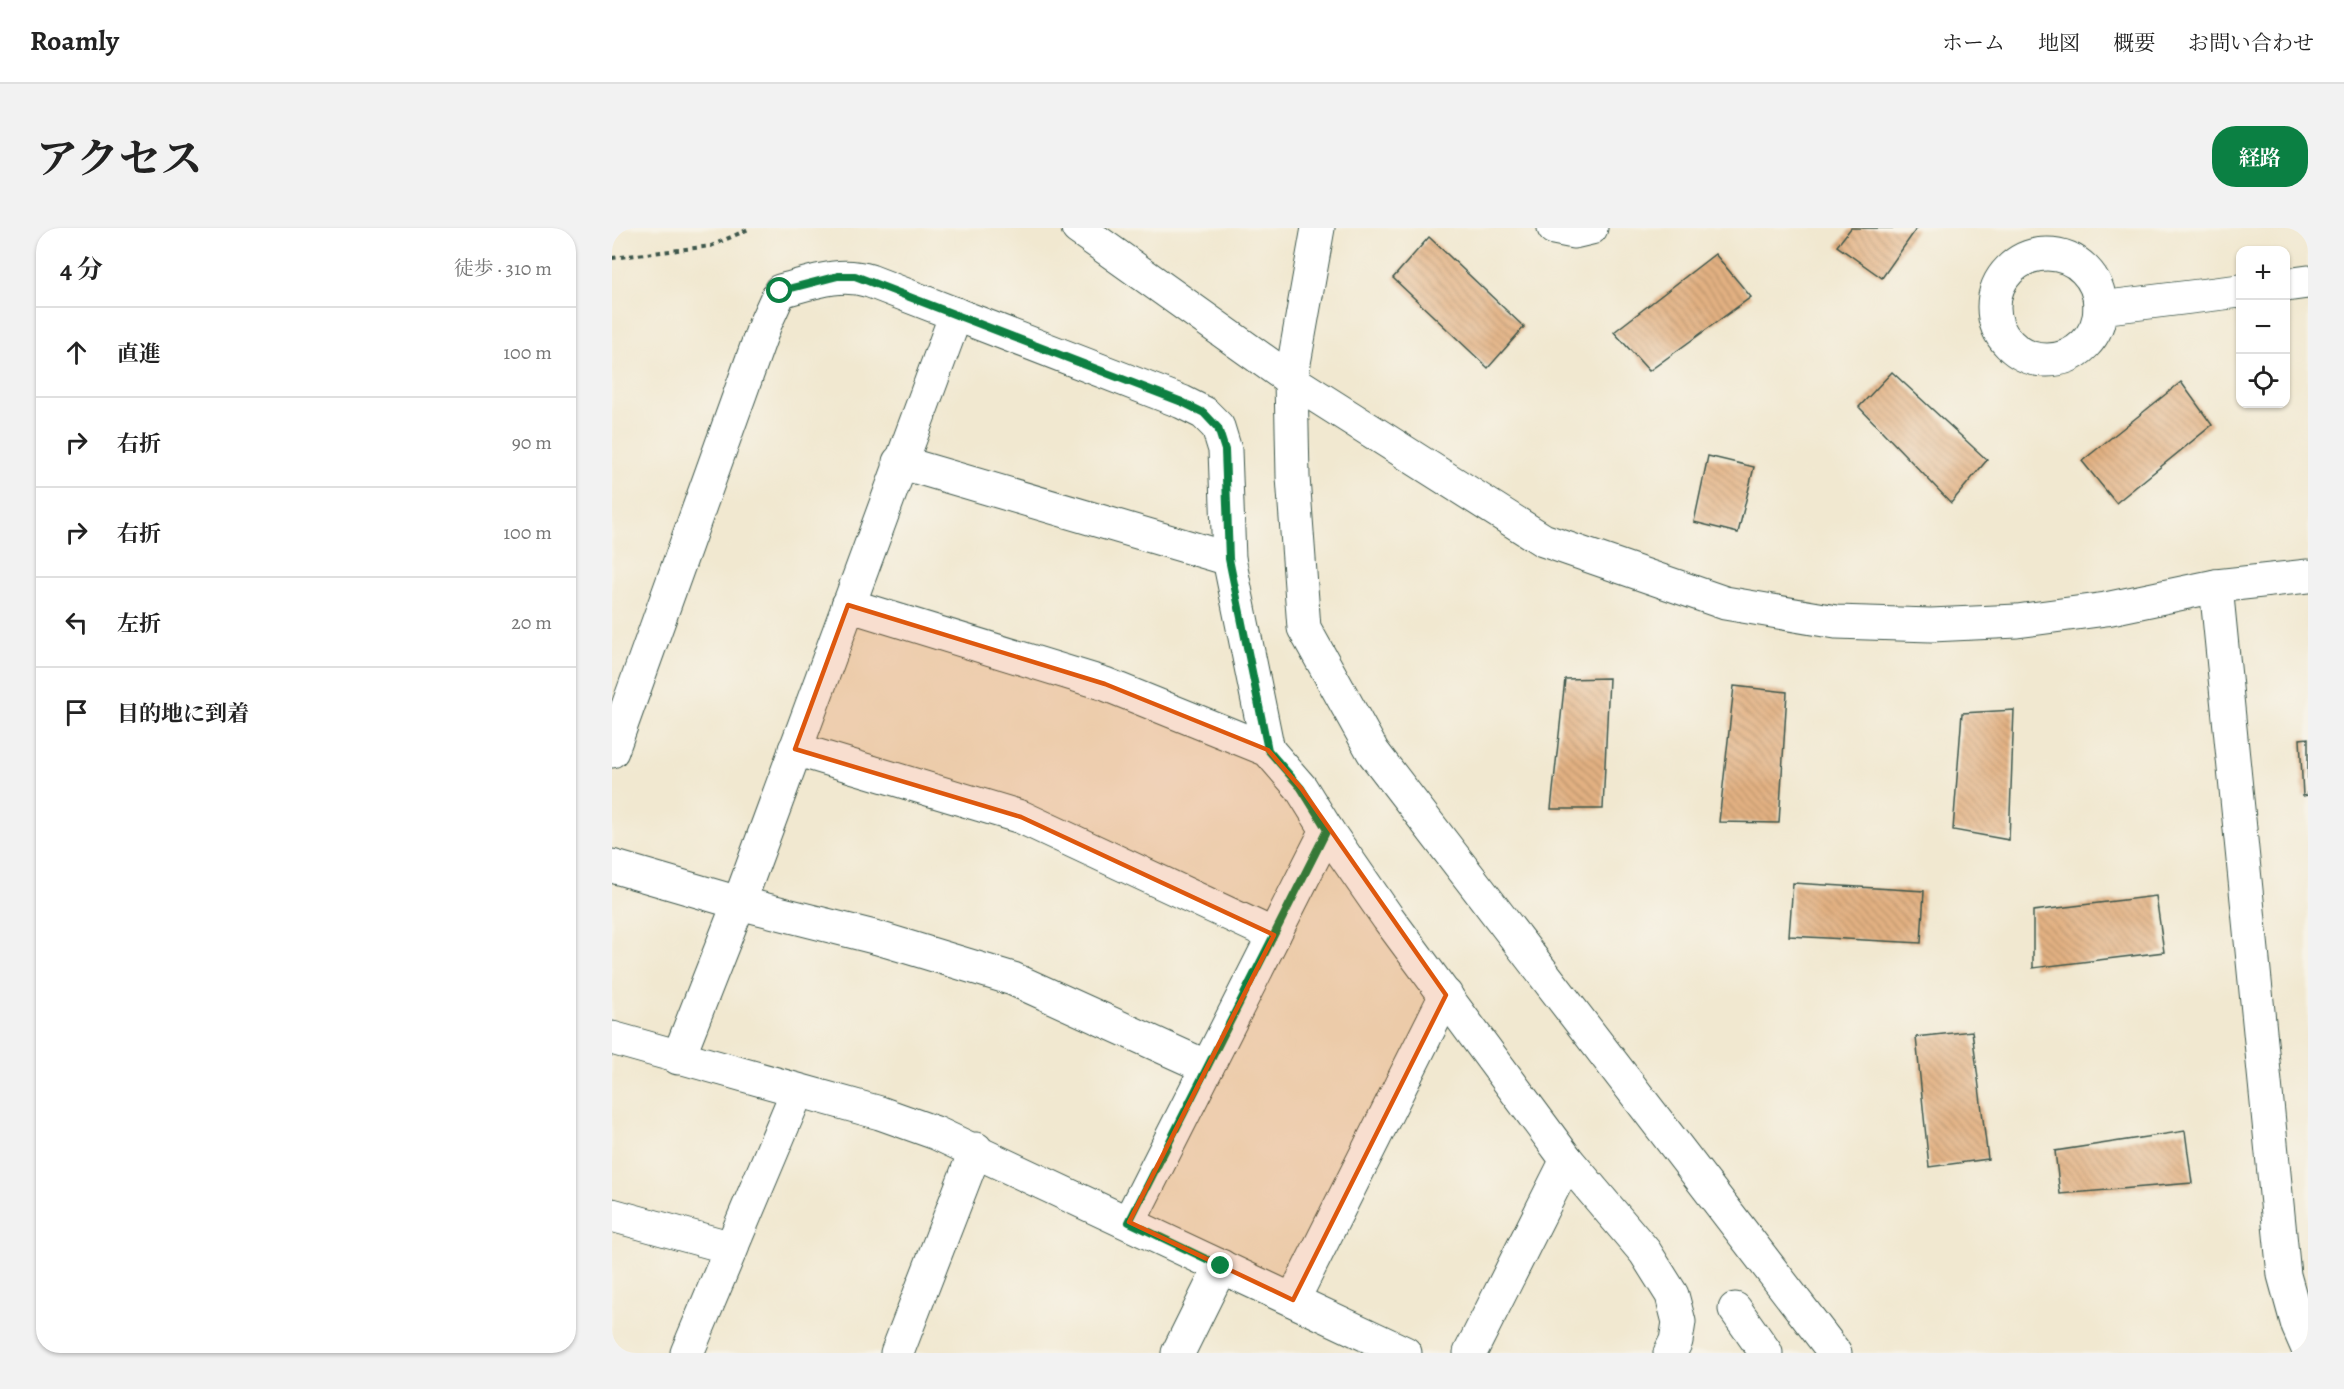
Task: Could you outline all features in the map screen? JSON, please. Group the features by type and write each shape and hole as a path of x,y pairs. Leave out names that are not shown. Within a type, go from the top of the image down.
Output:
{"street":[{"path":"1078,228 1291,380 1543,540 1725,603 1836,622 1941,624 2017,621 2106,609 2216,586 2308,576"},
{"path":"1318,228 1291,380 1293,477 1304,628 1373,752 1835,1353"},
{"path":"1554,228 1574,232 1591,228"},
{"path":"612,751 765,324 780,291 838,276 855,276 1204,413 1218,428 1225,450 1229,559 1268,750"},
{"path":"2290,284 2308,282"},
{"path":"2100,308 2236,292"},
{"path":"678,1058 738,903 899,462 956,314"},
{"path":"899,462 1229,559"},
{"path":"2216,586 2284,1275 2298,1326 2308,1349"},
{"path":"848,605 1105,684 1268,750 1301,788 1327,830 1567,1160 1645,1252 1672,1295 1679,1322 1676,1341 1670,1353"},
{"path":"795,749 1021,817 1274,935"},
{"path":"1129,1222 1327,830"},
{"path":"612,866 738,903 878,938 1013,979 1207,1067"},
{"path":"1293,1300 1446,995"},
{"path":"612,1038 797,1092 880,1113 976,1149 1405,1353"},
{"path":"687,1353 797,1092"},
{"path":"897,1353 976,1149"},
{"path":"1470,1353 1567,1160"},
{"path":"612,1215 732,1248"},
{"path":"1178,1353 1221,1266"},
{"path":"1735,1309 1766,1353"}],"path":[{"path":"612,258 711,246 751,228"}],"highlighted area":[{"path":"848,605 1105,684 1268,750 1301,788 1446,995 1293,1300 1129,1222 1274,935 1021,817 795,749"}],"building":[{"path":"1851,228 1917,228 1882,278 1837,246"},
{"path":"1429,237 1524,327 1488,368 1393,278"},
{"path":"1715,254 1751,297 1649,371 1614,332"},
{"path":"1892,372 1987,460 1951,503 1859,407"},
{"path":"2181,382 2212,425 2116,503 2082,461"},
{"path":"1708,456 1754,467 1738,533 1694,522"},
{"path":"1609,678 1603,809 1551,809 1565,679"},
{"path":"1734,686 1787,692 1779,823 1719,822"},
{"path":"2014,710 2009,840 1953,830 1962,713"},
{"path":"2308,738 2308,795 2303,796 2300,739"},
{"path":"1793,883 1924,891 1921,943 1789,936"},
{"path":"2156,896 2164,952 2033,968 2033,911"},
{"path":"1972,1031 1988,1159 1929,1167 1916,1037"},
{"path":"2185,1131 2192,1183 2060,1194 2055,1151"}],"route":[{"path":"780,291 838,276 855,276 1182,402 1204,413 1218,428 1225,450 1229,559 1268,750 1301,788 1327,830 1129,1222 1221,1266"}]}
